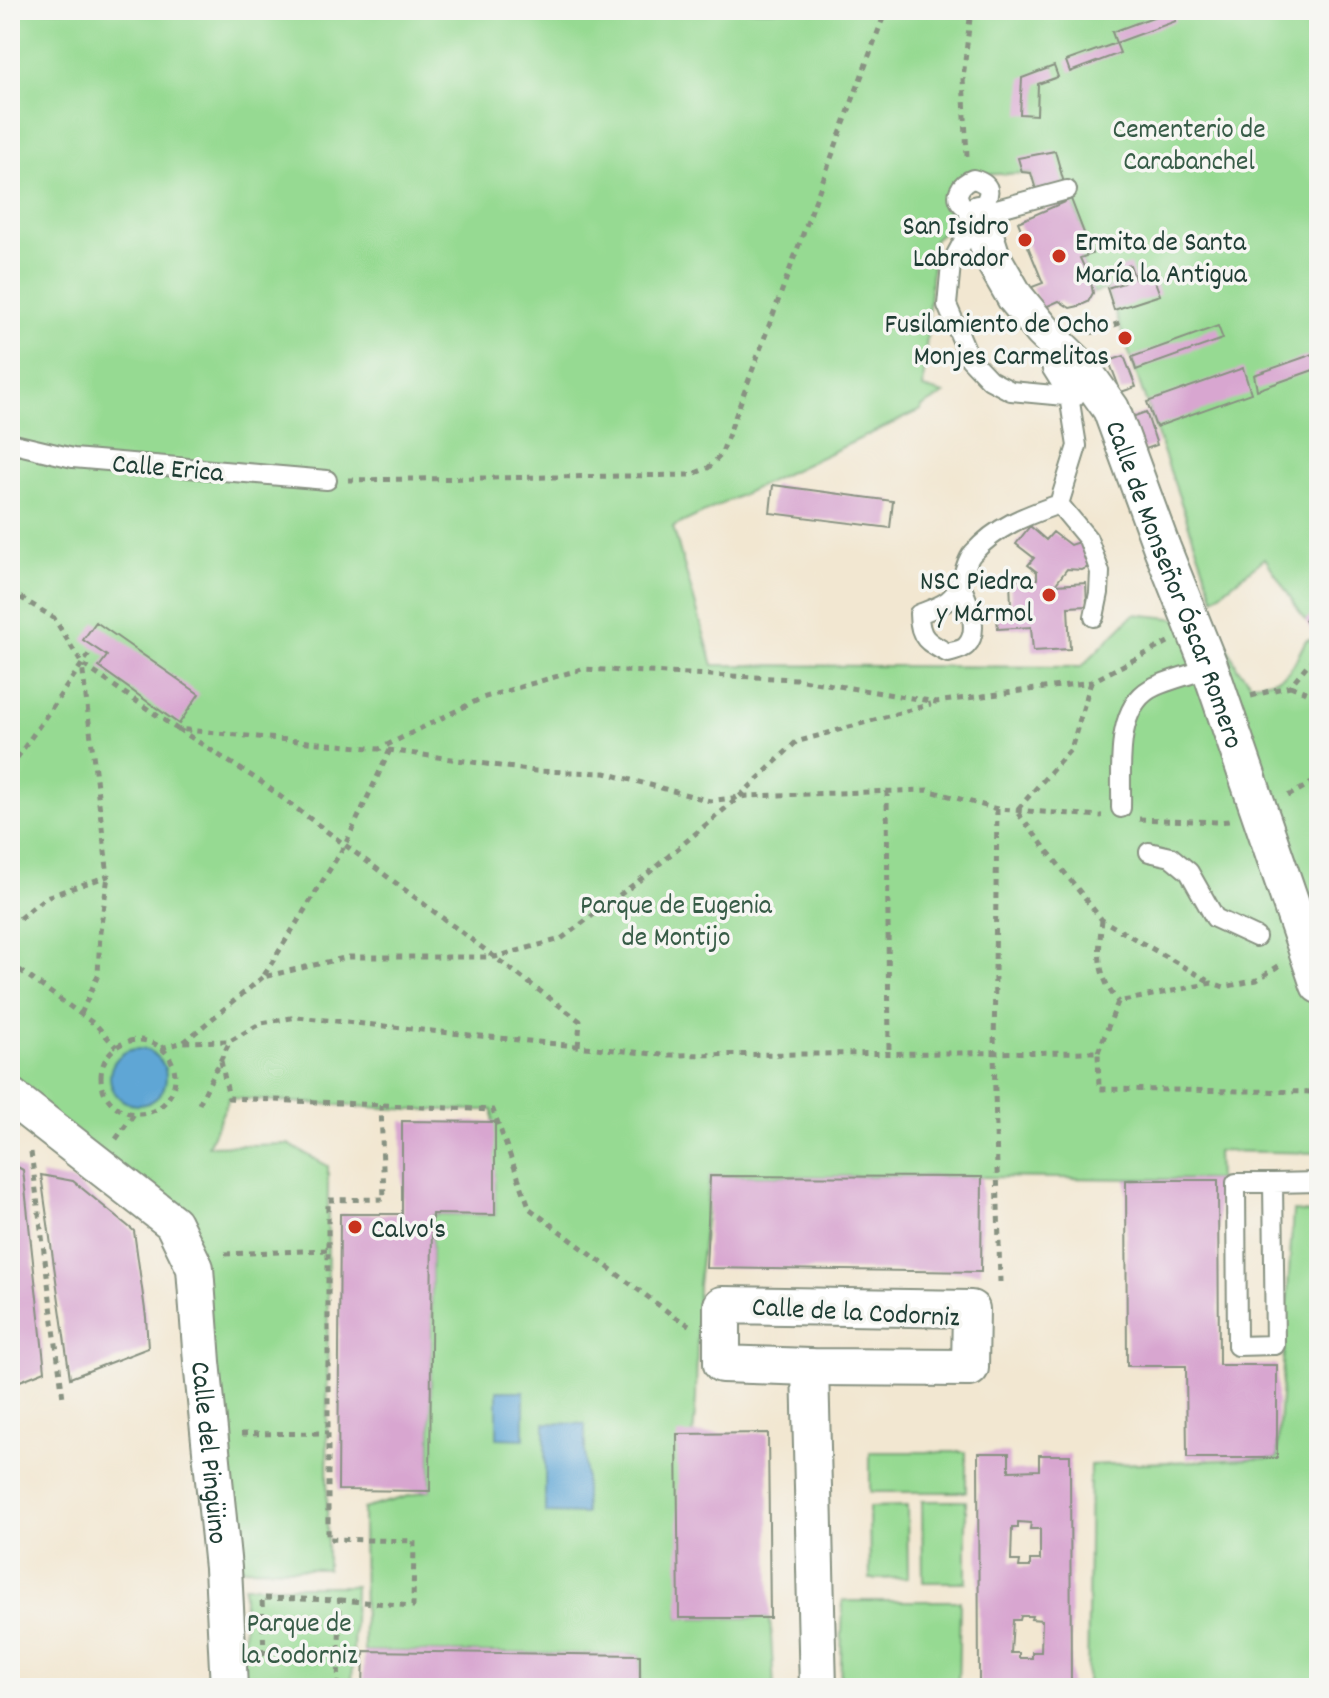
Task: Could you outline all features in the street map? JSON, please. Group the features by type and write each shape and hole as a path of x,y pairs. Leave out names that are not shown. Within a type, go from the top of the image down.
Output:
{"street":[{"name":"Calle de Monseñor Óscar Romero","path":"978,214 992,257 1015,297 1043,331 1084,371 1111,409 1210,668 1314,969"},
{"name":"Calle del Pingüino","path":"10,1096 173,1223 195,1268 223,1568 229,1688"},
{"name":"Calle de la Codorniz","path":"722,1305 971,1309 970,1368 810,1367 722,1364 722,1305"},
{"path":"810,1367 818,1688"}],"lane":[{"path":"969,180 961,186 958,196 963,205 978,214 1067,190"},
{"path":"978,214 951,264 947,305 970,359 990,380 1011,391 1087,398 1111,409"},
{"path":"1043,331 1052,369 1069,396 1077,446 1059,504"},
{"name":"Calle Erica","path":"10,443 73,458 327,480"},
{"path":"960,584 970,556 998,529 1059,504"},
{"path":"1059,504 1088,539 1100,572 1094,617"},
{"path":"1120,814 1123,731 1132,707 1149,690 1210,668"},
{"path":"1149,852 1171,857 1189,872 1215,918 1256,937"},
{"path":"1273,1183 1275,1345 1237,1346 1236,1183 1319,1182"}],"path":[{"path":"327,480 690,475 708,468 721,455 886,10"},
{"path":"969,180 963,78 971,10"},
{"path":"10,591 54,618 82,664 261,782 580,1021 578,1047"},
{"path":"263,977 348,957 495,957 561,939 645,876 739,797 796,742 936,702 1091,682 1193,629"},
{"path":"10,768 89,654"},
{"path":"1290,686 1319,656"},
{"path":"81,1014 98,975 108,876 82,664"},
{"path":"1210,668 1244,698 1290,686 1319,697"},
{"path":"379,749 482,698 582,669 796,679 936,702"},
{"path":"1016,811 1071,749 1091,682"},
{"path":"177,729 390,750 535,771 605,773 710,801 739,797 927,790 997,809 1218,822 1261,816 1281,800 1319,779"},
{"path":"184,1042 263,977 345,845 390,750"},
{"path":"887,791 889,1054"},
{"path":"997,809 994,1053 1000,1282"},
{"path":"1016,811 1102,920 1212,983 1224,987 1257,980 1289,958 1314,969"},
{"path":"10,926 46,897 108,876"},
{"path":"1102,920 1098,957 1107,988 1118,1002"},
{"path":"10,963 97,1026 116,1047"},
{"path":"1118,1002 1212,983"},
{"path":"1118,1002 1098,1052 1099,1089 1319,1092"},
{"path":"161,1048 184,1042 230,1041 261,1023 297,1017 663,1055 1098,1052"},
{"path":"139,1040 150,1042 169,1057 175,1079 166,1101 158,1108 147,1113 122,1111 104,1093 102,1067 116,1047 139,1040"},
{"path":"199,1104 230,1041"},
{"path":"221,1061 229,1098 493,1110 530,1209 672,1315 697,1330"},
{"path":"264,1658 262,1598 413,1606 414,1541 328,1539 328,1200 384,1199 381,1105"},
{"path":"115,1139 134,1114"},
{"path":"31,1151 63,1398"},
{"path":"222,1254 328,1250"},
{"path":"228,1434 328,1433"},
{"path":"338,1688 340,1600"}],"green space":[{"path":"10,10 1319,10 1319,629 1305,620 1265,558 1214,598 1107,289 1093,293 1080,258 1091,253 1065,183 1036,190 1031,173 968,175 957,183 949,221 934,239 923,388 944,394 921,410 673,527 713,665 1081,667 1134,614 1189,620 1227,646 1238,669 1251,683 1281,677 1287,673 1306,640 1319,639 1319,1153 1217,1151 1218,1180 710,1176 698,1285 696,1398 679,1618 770,1618 774,1688 641,1688 640,1655 364,1651 363,1509 430,1490 432,1214 495,1215 493,1110 414,1110 229,1098 208,1146 288,1144 328,1166 327,1569 223,1568 173,1223 10,1101"},
{"path":"1293,1211 1319,1214 1319,1688 1087,1688 1090,1465 1277,1458"},
{"path":"870,1452 966,1452 966,1492 870,1492"},
{"path":"922,1501 966,1501 966,1582 923,1582"},
{"path":"907,1506 908,1578 870,1579 869,1507"},
{"name":"Parque de la Codorniz","path":"244,1586 355,1586 352,1688 243,1688"},
{"path":"843,1601 960,1601 958,1688 840,1688"}],"water":[{"path":"138,1049 158,1057 166,1077 158,1097 138,1105 118,1097 110,1077 118,1057"},
{"path":"497,1391 524,1391 524,1439 497,1438"},
{"path":"545,1423 585,1424 585,1514 545,1513"}],"building":[{"path":"1172,10 1176,21 1116,43 1112,32"},
{"path":"1116,43 1120,53 1070,72 1066,61"},
{"path":"1054,66 1058,77 1038,84 1037,115 1020,114 1022,78"},
{"path":"1055,151 1064,183 1036,190 1031,173 1022,172 1018,158"},
{"name":"Ermita de Santa María la Antigua","path":"1071,199 1092,254 1080,258 1093,293 1088,302 1079,306 1070,308 1059,301 1041,309 1032,287 1043,283 1018,222"},
{"path":"1130,265 1135,279 1152,273 1160,295 1114,310 1107,288 1123,283 1118,269"},
{"path":"1218,326 1223,339 1136,370 1132,357"},
{"path":"1319,352 1319,368 1257,390 1254,375"},
{"path":"1124,356 1136,387 1121,392 1109,361"},
{"path":"1243,368 1251,393 1156,427 1147,402"},
{"path":"1146,412 1157,445 1140,451 1129,418"},
{"path":"773,485 893,501 890,528 770,513"},
{"name":"NSC Piedra y Mármol","path":"1030,526 1046,540 1053,532 1070,545 1082,541 1093,565 1082,570 1067,569 1055,585 1086,583 1087,606 1068,607 1070,649 1033,651 1031,627 998,629 996,605 1011,605 1010,580 1037,579 1037,572 1028,565 1034,558 1016,544"},
{"path":"1319,609 1319,629 1313,634 1305,620"},
{"path":"96,622 199,694 179,724 99,667 107,656 83,640"},
{"path":"402,1121 495,1122 495,1215 432,1214 430,1491 338,1490 340,1214 402,1214"},
{"path":"10,1163 23,1170 45,1371 10,1385"},
{"path":"41,1175 73,1181 134,1231 148,1348 70,1378"},
{"path":"710,1176 982,1177 981,1272 706,1268"},
{"path":"1126,1180 1218,1180 1219,1365 1277,1365 1277,1458 1187,1458 1186,1366 1127,1366"},
{"path":"768,1433 770,1618 679,1618 677,1434"},
{"path":"978,1453 1009,1453 1009,1471 1039,1470 1039,1455 1070,1455 1071,1688 979,1688","holes":["1018,1522 1031,1523 1030,1529 1040,1529 1040,1560 1030,1560 1030,1567 1019,1567 1020,1561 1011,1561 1012,1528 1018,1528","1021,1616 1042,1620 1041,1652 1032,1652 1032,1658 1019,1658 1019,1653 1011,1653 1013,1620 1020,1620"]},
{"path":"364,1651 640,1655 640,1688 363,1688"}],"place":[{"name":"San Isidro Labrador","path":"1025,240"},
{"name":"Ermita de Santa María la Antigua","path":"1059,256"},
{"name":"Fusilamiento de Ocho Monjes Carmelitas","path":"1125,338"},
{"name":"NSC Piedra y Mármol","path":"1049,595"},
{"name":"Calvo's","path":"355,1227"}],"park label":[{"name":"Cementerio de Carabanchel","path":"1189,143"},
{"name":"Parque de Eugenia de Montijo","path":"676,919"}]}
